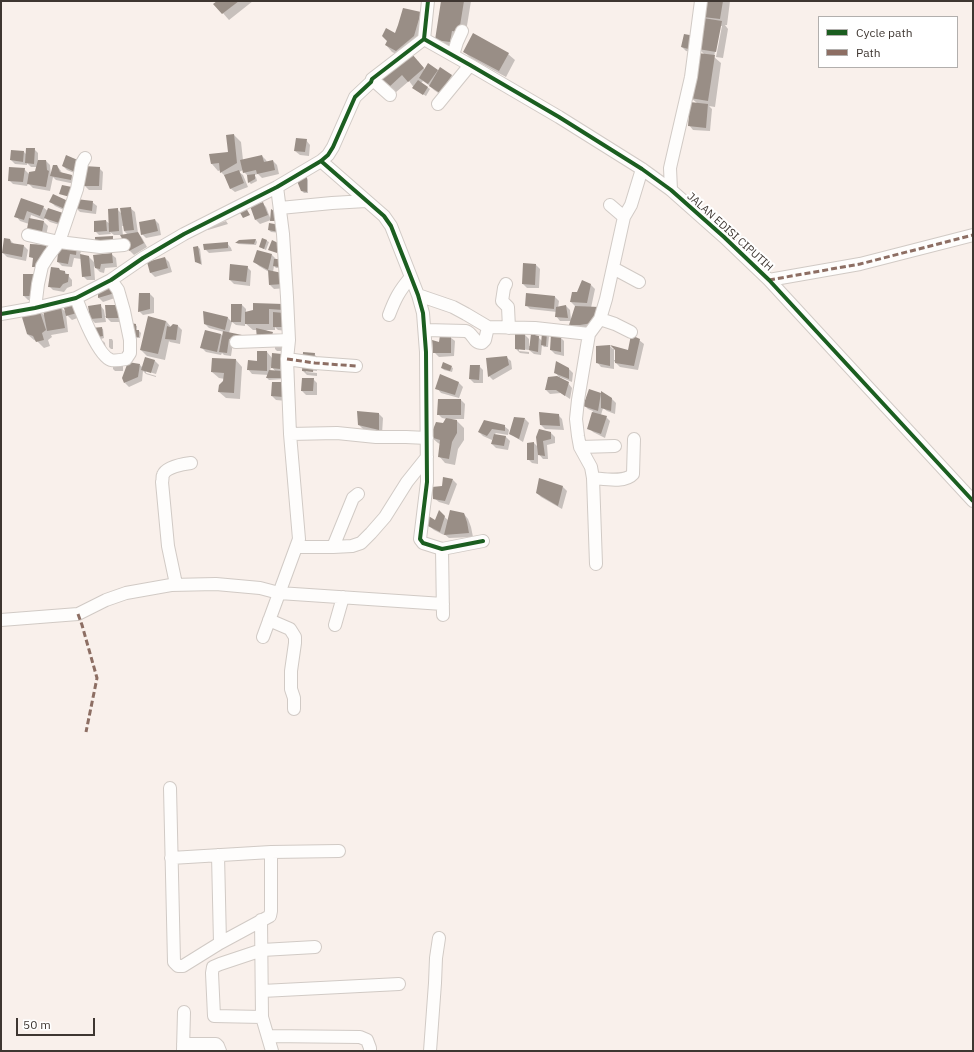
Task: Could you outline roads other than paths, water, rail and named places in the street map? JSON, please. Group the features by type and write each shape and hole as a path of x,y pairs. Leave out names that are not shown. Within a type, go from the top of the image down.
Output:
{"street":[{"path":"1,314 35,308 76,298 111,280 143,258 184,234 277,187 321,161 328,155 333,147 354,97 371,82 372,79 424,39 428,1"},
{"path":"671,190 670,168 691,78 702,1"},
{"path":"453,55 462,31"},
{"name":"JALAN EDISI CIPUTIH","path":"424,39 559,116 642,168 671,190 724,237 769,280 973,501"},
{"path":"438,104 470,65"},
{"path":"372,79 390,95"},
{"path":"35,308 42,266 59,242 77,189 82,163 85,158"},
{"path":"321,161 384,216 391,226 418,295 423,313 426,352 427,482 420,539 424,543 442,549 483,541"},
{"path":"596,564 593,478 591,467 580,447 576,419 578,400 589,334 600,319 606,299 624,217 631,205 642,168"},
{"path":"263,637 299,539 290,434 287,359 289,340 283,234 277,187"},
{"path":"280,208 366,201"},
{"path":"610,205 624,217"},
{"path":"28,235 59,242 100,247 124,244"},
{"path":"769,280 860,264 973,235"},
{"path":"613,268 639,282"},
{"path":"389,315 401,288 411,277"},
{"path":"76,298 99,349 105,357 112,360 126,359 130,353 130,340 118,290 111,280"},
{"path":"506,284 502,301 508,307 509,328"},
{"path":"418,295 453,307 488,327 535,328 589,334"},
{"path":"600,319 631,332"},
{"path":"425,330 466,331 471,334 477,343 482,343 485,340 488,327"},
{"path":"236,342 289,340"},
{"path":"287,359 356,366"},
{"path":"290,434 337,433 376,437 427,438"},
{"path":"593,478 630,478 633,474 634,439"},
{"path":"580,447 615,446"},
{"path":"296,547 352,546 361,543 385,518 407,482 427,457"},
{"path":"176,584 168,546 162,482 163,475 167,470 191,463"},
{"path":"333,547 353,498 358,494"},
{"path":"1,620 78,614 106,600 126,593 176,584 216,584 260,588 279,593 343,597 443,610 442,549"},
{"path":"335,625 343,597"},
{"path":"269,620 290,629 295,637 291,671 291,689 294,698 294,709"},
{"path":"170,788 174,962 178,966 183,966 220,943 270,916 271,852"},
{"path":"171,858 271,852 339,851"},
{"path":"218,855 220,943"},
{"path":"261,920 262,1017 272,1051"},
{"path":"430,1051 436,958 439,938"},
{"path":"262,1017 214,1016 213,967 262,950 315,947"},
{"path":"262,990 399,984"},
{"path":"184,1012 183,1047 216,1044 220,1051"},
{"path":"268,1036 360,1037 367,1040 370,1051"}]}
